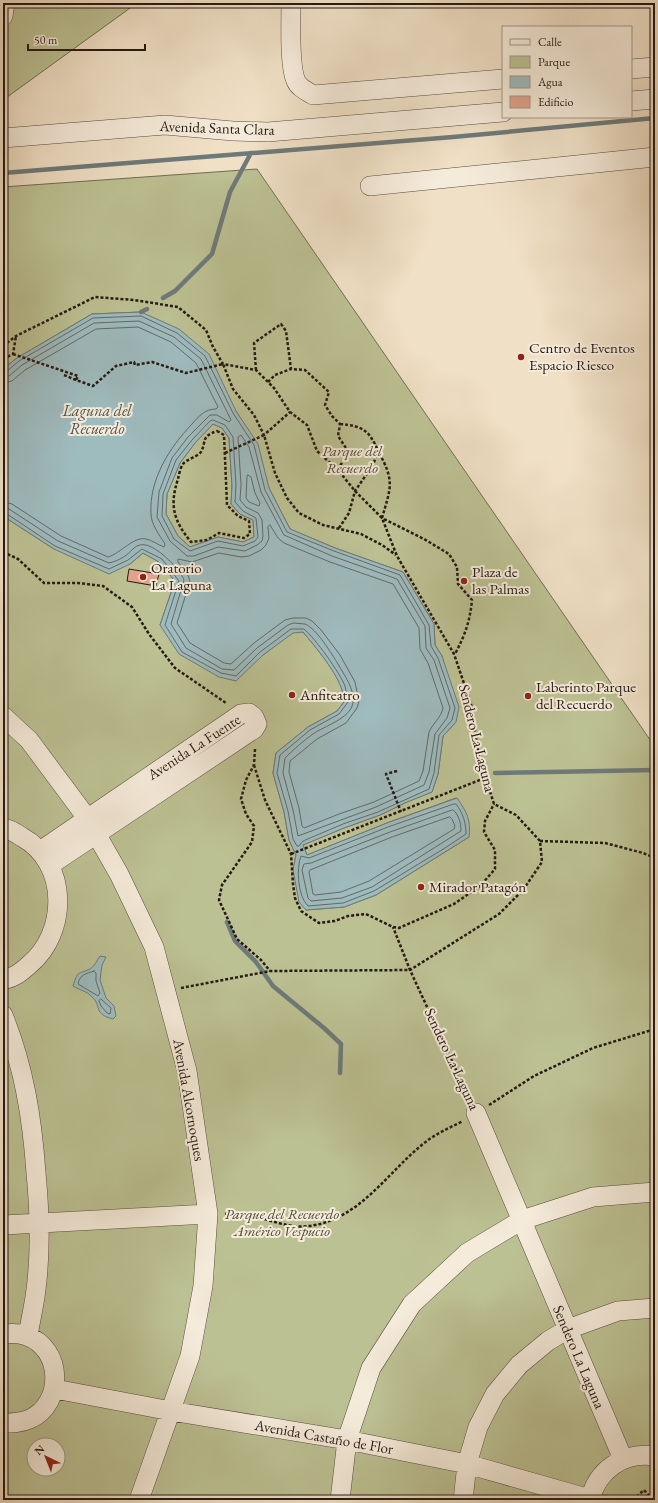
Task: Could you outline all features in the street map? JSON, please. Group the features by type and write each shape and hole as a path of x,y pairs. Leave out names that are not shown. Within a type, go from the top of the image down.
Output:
{"street":[{"path":"3,16 5,3"},
{"path":"291,3 293,65 296,82 300,87 313,95 502,79"},
{"path":"632,69 655,67"},
{"path":"632,101 655,99"},
{"name":"Avenida Santa Clara","path":"3,138 165,125 233,131 268,132 502,112"},
{"path":"370,186 655,157"},
{"name":"Avenida La Fuente","path":"249,713 254,717 257,724 254,729 97,835 45,858 87,818 241,714 249,713"},
{"name":"Avenida Alcornoques","path":"3,716 29,740 87,818 120,874 154,947 187,1071 208,1214 202,1286 190,1356 139,1500"},
{"path":"3,828 7,828 28,840 45,858 56,883 58,910 52,937 36,960 14,978 3,980"},
{"path":"3,1016 13,1040 27,1096 35,1152 40,1223 35,1297 28,1336"},
{"name":"Sendero La Laguna","path":"476,1113 623,1459"},
{"path":"340,1500 347,1440 371,1368 412,1304 467,1253 522,1220 593,1197 655,1192"},
{"path":"3,1225 208,1214"},
{"path":"463,1500 467,1464 478,1427 495,1394 519,1365 548,1341 568,1329 618,1312 655,1308"},
{"path":"3,1334 11,1333 28,1336 40,1344 49,1355 54,1369 54,1389 51,1398 43,1410 30,1418 17,1423 3,1423"},
{"name":"Avenida Castaño de Flor","path":"54,1389 171,1411 347,1440 467,1464 590,1499"},
{"path":"590,1499 596,1482 608,1468 623,1459 637,1455 655,1456"}],"path":[{"path":"3,346 16,336 95,297 134,300 178,307 206,330 213,347 224,364 233,389 254,416 264,435 275,473 287,498 299,513 323,525 361,534 382,544 397,556"},
{"path":"64,375 93,386 116,366 134,362 134,365 152,362 186,373 224,364 256,370 254,343 282,324 286,331 291,369"},
{"path":"13,354 16,336"},
{"path":"3,359 13,354 78,376 76,380"},
{"path":"268,382 275,375 291,369 305,370 329,392 325,405 332,416 340,424 355,425 363,428 374,441 387,467 391,486 382,518 449,554 457,567 458,584 472,600 470,620 463,640 454,654"},
{"name":"Sendero La Laguna","path":"256,370 274,388 290,412 307,424 317,451 338,470 355,491 382,518 397,556 454,654 470,704 479,757 494,804 516,815 540,841"},
{"path":"225,453 264,435 290,412"},
{"path":"338,470 348,451 338,436 340,424"},
{"path":"217,431 224,435 225,453 227,505 238,516 249,521 250,534 244,538 219,533 207,540 191,542 180,528 173,509 175,489 183,465 200,452 204,441 209,434 217,431"},
{"path":"339,528 349,513 355,491 373,465 378,451"},
{"path":"3,552 18,559 44,583 78,583 103,586 132,607 149,634 175,668 241,714"},
{"path":"254,729 254,765 265,800 291,854 295,898 301,911 319,923 335,921 348,916 366,914 393,927 400,928 454,904 480,886 495,869 495,850 484,832 485,821 494,804"},
{"path":"254,765 246,780 242,800 246,814 254,826 252,842 222,885 219,900 237,938 261,960 269,971"},
{"path":"397,771 386,774 401,812"},
{"path":"291,854 485,778"},
{"path":"166,991 269,971 410,970 499,914 523,890 542,862 540,841 605,843 643,852 655,858"},
{"name":"Sendero La Laguna","path":"393,927 410,970 476,1113"},
{"path":"208,1214 243,1214 286,1226 308,1227 328,1222 345,1214 363,1202 385,1179 424,1143 440,1132 469,1118 534,1076 593,1048 655,1029"},
{"path":"634,1500 644,1490 653,1500"}],"green space":[{"path":"3,3 137,3 3,100"},
{"name":"Parque del Recuerdo Américo Vespucio","path":"257,169 655,747 655,1500 3,1500 3,516 54,549 130,564 143,553 159,562 175,581 160,625 263,655 293,632 303,632 329,665 342,688 344,702 337,711 308,727 276,753 273,773 284,812 289,840 296,855 293,870 306,910 344,907 376,895 469,837 456,798 387,823 307,855 303,845 380,815 432,792 438,774 443,736 456,722 442,656 435,645 434,624 403,572 335,548 290,529 269,488 257,444 236,411 141,312 92,314 17,358 3,369 3,187"},
{"path":"213,424 222,428 229,438 232,486 231,504 240,514 253,520 254,537 243,542 218,537 190,547 178,536 166,514 167,494 180,463 195,443"}],"water":[{"name":"Laguna del Recuerdo","path":"141,312 179,329 209,354 236,411 258,444 269,488 290,529 335,548 403,572 434,624 435,645 442,656 459,707 456,722 443,736 438,774 432,792 380,815 303,845 307,855 387,823 457,798 468,816 469,837 376,895 344,907 306,910 299,902 293,870 296,855 289,840 284,812 273,773 276,753 308,727 337,711 344,702 342,689 334,673 303,632 293,633 263,655 236,681 219,677 179,654 160,625 175,581 159,562 143,553 130,564 109,574 54,549 3,516 3,369 17,358 92,314","holes":["213,424 222,428 229,438 232,486 231,504 240,514 253,520 254,537 243,542 218,537 190,547 178,536 166,514 167,494 180,463 195,443"]},
{"path":"100,956 106,957 102,965 100,980 106,998 114,1006 116,1016 113,1019 103,1015 100,1012 95,1000 90,995 73,986 77,975 92,968"}],"building":[{"name":"Oratorio La Laguna","path":"129,569 159,574 156,586 127,581"}],"waterway":[{"path":"3,173 453,137 655,118"},
{"path":"163,298 175,291 212,254 230,192 251,153"},
{"path":"141,312 147,309"},
{"path":"495,773 655,770"},
{"path":"227,922 235,941 256,962 273,986 341,1044 340,1073"}],"place":[{"name":"Centro de Eventos Espacio Riesco","path":"521,357"},
{"name":"Oratorio La Laguna","path":"143,577"},
{"name":"Plaza de las Palmas","path":"464,581"},
{"name":"Anfiteatro","path":"292,695"},
{"name":"Laberinto Parque del Recuerdo","path":"528,696"},
{"name":"Mirador Patagón","path":"421,887"}],"park label":[{"name":"Parque del Recuerdo","path":"352,460"}]}
